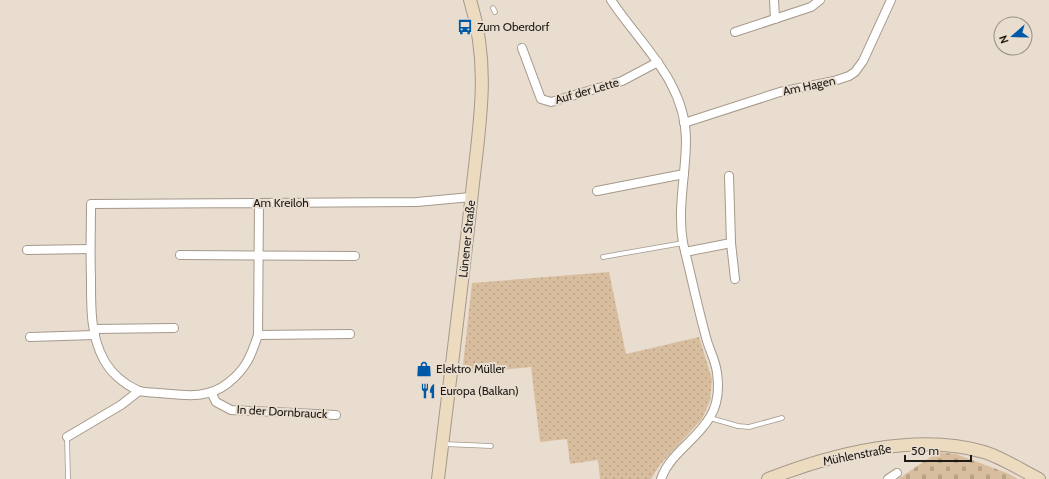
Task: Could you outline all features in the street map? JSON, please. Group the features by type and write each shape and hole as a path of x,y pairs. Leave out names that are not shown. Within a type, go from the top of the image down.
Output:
{"main road":[{"name":"Lünener Straße","path":"438,479 459,310 482,94 482,69 479,38 470,0"},
{"name":"Mühlenstraße","path":"768,479 817,463 866,450 910,445 928,445 955,446 985,453 1039,479"}],"street":[{"path":"611,0 668,77 675,92 684,122 686,138 680,227 707,341 717,371 718,393 710,418 672,459 661,479"},
{"path":"774,0 775,19"},
{"path":"736,32 811,7 820,0"},
{"name":"Am Hagen","path":"684,122 780,92 834,81 849,76 855,72 863,61 891,0"},
{"name":"Auf der Lette","path":"522,48 541,99 551,102 622,81 658,62"},
{"path":"597,191 684,174"},
{"path":"729,176 731,243 734,279"},
{"name":"Am Kreiloh","path":"90,249 91,204 417,202 471,197"},
{"path":"27,250 90,249 91,311 94,332 104,361 112,372 125,383 139,391 194,396 211,392 227,384 242,370 252,354 258,335 259,203"},
{"path":"685,252 731,243"},
{"path":"180,255 258,254 355,256"},
{"path":"30,337 174,328"},
{"path":"258,335 350,334"},
{"path":"67,437 121,405 139,391"},
{"name":"In der Dornbrauck","path":"211,392 216,402 231,410 336,415"},
{"name":"Mühlenstraße","path":"888,479 897,473"}],"lane":[{"path":"603,257 683,243"},
{"path":"710,418 738,426 748,427 782,418"},
{"path":"67,437 68,479"},
{"path":"442,444 491,446"}],"green space":[{"path":"609,272 626,354 699,337 712,379 710,401 702,419 659,466 651,479 600,479 598,460 570,464 567,439 540,442 531,367 462,374 472,283"},
{"path":"938,452 956,454 1007,473 1018,479 898,479"}],"place":[{"name":"Zum Oberdorf","path":"465,27"},
{"name":"Elektro Müller","path":"424,369"},
{"name":"Europa (Balkan)","path":"428,391"}]}
